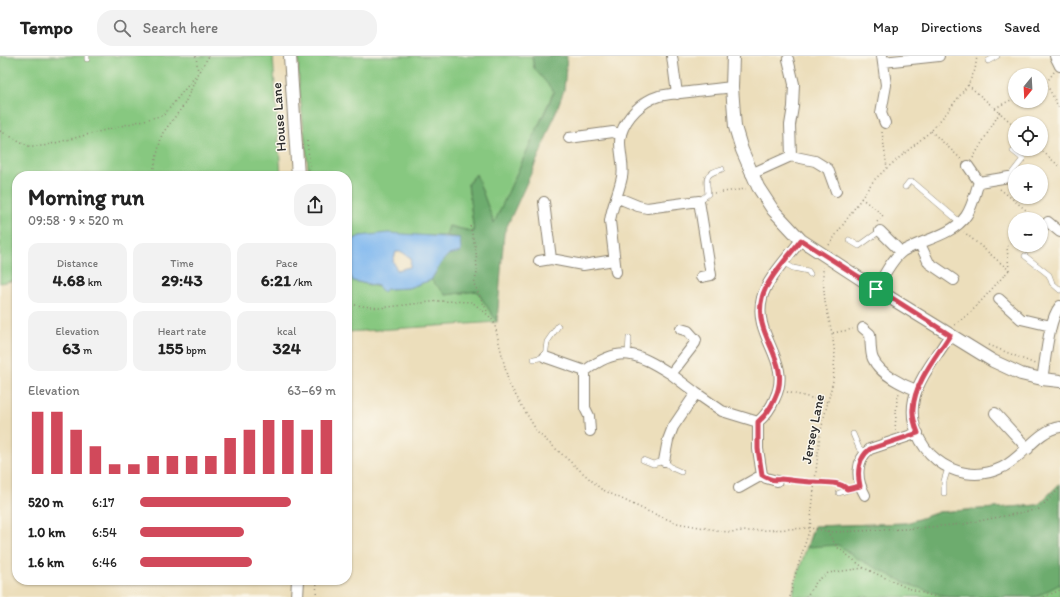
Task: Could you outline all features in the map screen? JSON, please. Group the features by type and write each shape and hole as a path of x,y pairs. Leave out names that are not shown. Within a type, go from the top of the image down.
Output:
{"street":[{"name":"House Lane","path":"290,56 298,171"},
{"path":"672,56 677,94"},
{"path":"733,56 732,87 735,127 742,150 751,174 773,210 801,240 876,289 950,332 993,361 1021,374 1043,375 1060,381"},
{"path":"886,123 881,113 886,85 882,59 939,56"},
{"path":"1055,56 1060,65"},
{"path":"788,59 794,84 793,107 790,125 791,156"},
{"path":"616,272 610,221 622,176 620,153 621,135 628,120 644,103 658,96 732,87"},
{"path":"569,138 614,132 621,135"},
{"path":"751,174 791,156 815,161 828,169 836,191"},
{"path":"968,166 980,182"},
{"path":"980,182 1008,179"},
{"path":"876,289 891,264 901,252 959,225 972,207 980,182"},
{"path":"616,197 647,208 699,201 711,275 701,277"},
{"path":"544,202 551,259"},
{"path":"1048,222 1060,232"},
{"path":"880,231 901,252"},
{"path":"777,481 766,478 762,475 758,449 758,422 766,415 779,390 780,374 779,367 762,328 760,317 761,299 764,290 801,240"},
{"path":"920,244 929,263 954,280"},
{"path":"539,261 551,259 583,265 614,260"},
{"path":"999,299 1021,319 1051,326"},
{"path":"1043,375 1051,326 1056,310 1060,306"},
{"path":"863,328 870,334 873,359 880,369 904,385 916,390"},
{"path":"671,374 696,340 688,331 681,329"},
{"path":"950,332 916,390 913,418 918,433 927,451 948,468 976,474 987,473 1001,468 1016,459 1043,433 1060,427"},
{"path":"585,371 605,358 615,355 628,354 640,356 671,374 722,411 758,422"},
{"path":"545,357 585,371"},
{"path":"585,371 585,408 589,416 590,431"},
{"path":"664,461 668,440 673,427 696,393"},
{"path":"995,413 1028,448"},
{"path":"862,490 858,478 861,459 865,453 870,449 918,433"},
{"path":"739,488 762,475"},
{"path":"297,597 298,585"}],"lane":[{"path":"988,61 996,56"},
{"path":"1019,156 1023,159 1020,164"},
{"path":"699,201 708,194 706,179 708,175 711,172 722,169"},
{"path":"905,187 909,182 913,182 959,225"},
{"path":"849,240 859,246 880,231"},
{"path":"1025,256 1049,275 1052,283 1060,290"},
{"path":"784,263 793,268 808,271 810,274"},
{"path":"534,359 545,357 547,342 558,326"},
{"path":"628,354 629,338"},
{"path":"853,434 859,448 865,453"},
{"path":"643,460 649,464 664,461 672,468 681,472"},
{"path":"944,493 944,481 948,468"},
{"path":"840,492 847,489 862,490"}],"path":[{"path":"154,171 162,134 184,105 198,73 196,56"},
{"path":"0,131 29,146 43,146 164,115 198,73 209,56"},
{"path":"829,248 829,244 874,180 931,131 968,85 975,70 977,56"},
{"path":"1048,80 1060,65"},
{"path":"968,85 1008,119"},
{"path":"1048,87 1060,110"},
{"path":"995,108 1008,102"},
{"path":"931,131 968,166 1000,112"},
{"path":"886,123 882,129 887,168"},
{"path":"1048,156 1060,167"},
{"path":"997,179 1000,189 1028,212"},
{"path":"708,194 758,187"},
{"path":"862,198 883,215 877,222 880,231"},
{"path":"959,225 1009,270"},
{"path":"470,226 476,250 477,274 474,284 488,315"},
{"path":"950,332 972,311 1009,270 1008,245"},
{"name":"Jersey Lane","path":"790,597 793,582 810,528 820,434 833,381 835,355 825,302 823,279 824,263"},
{"path":"352,305 379,308 439,302 472,302 494,322 509,384 538,433 601,489 647,511 677,523 727,532 810,528 833,532 905,529 964,524 1039,509 1060,488"},
{"path":"832,333 863,328"},
{"path":"986,344 1039,366 1043,375"},
{"path":"898,440 895,431 897,400 904,385"},
{"path":"779,390 828,402"},
{"path":"777,481 781,479 824,482 843,486 847,489"},
{"path":"827,531 837,547 864,568 905,587 935,597"},
{"path":"806,597 817,581 828,573 864,568"},
{"path":"316,597 317,585"},
{"path":"1044,597 1060,590"}],"green space":[{"path":"0,56 273,56 281,171 12,171 12,281 0,283"},
{"path":"298,56 532,56 534,68 554,91 494,224 476,174 468,184 474,232 449,226 446,236 360,236 352,240 352,171 308,171 299,86"},
{"path":"532,56 567,56 564,90 542,149 504,233 497,322 477,291 446,295 431,280 441,263 460,238 446,236 449,226 474,232 468,184 476,174 494,223 554,92 534,68"},
{"path":"352,279 353,281 387,289 408,288 431,280 446,295 477,291 497,322 352,332"},
{"path":"1060,483 1060,597 793,597 795,582 814,526 907,523 939,512 1038,505"},
{"path":"1060,483 1060,584 1036,597 948,597 907,584 858,559 838,545 807,547 814,526 907,523 939,512 1038,505"}],"water":[{"path":"388,233 460,238 461,252 448,255 441,263 431,280 408,288 387,289 383,292 378,286 353,281 352,240 360,236","holes":["396,252 402,252 411,258 410,267 397,270 393,261"]}],"route":[{"path":"801,240 876,289 950,335 916,390 913,418 918,433 870,449 865,453 861,459 859,467 858,478 860,486 847,489 843,486 824,482 781,479 777,481 766,478 762,475 758,449 758,422 766,415 779,390 780,374 779,367 762,328 760,307 764,290 801,240"}]}
